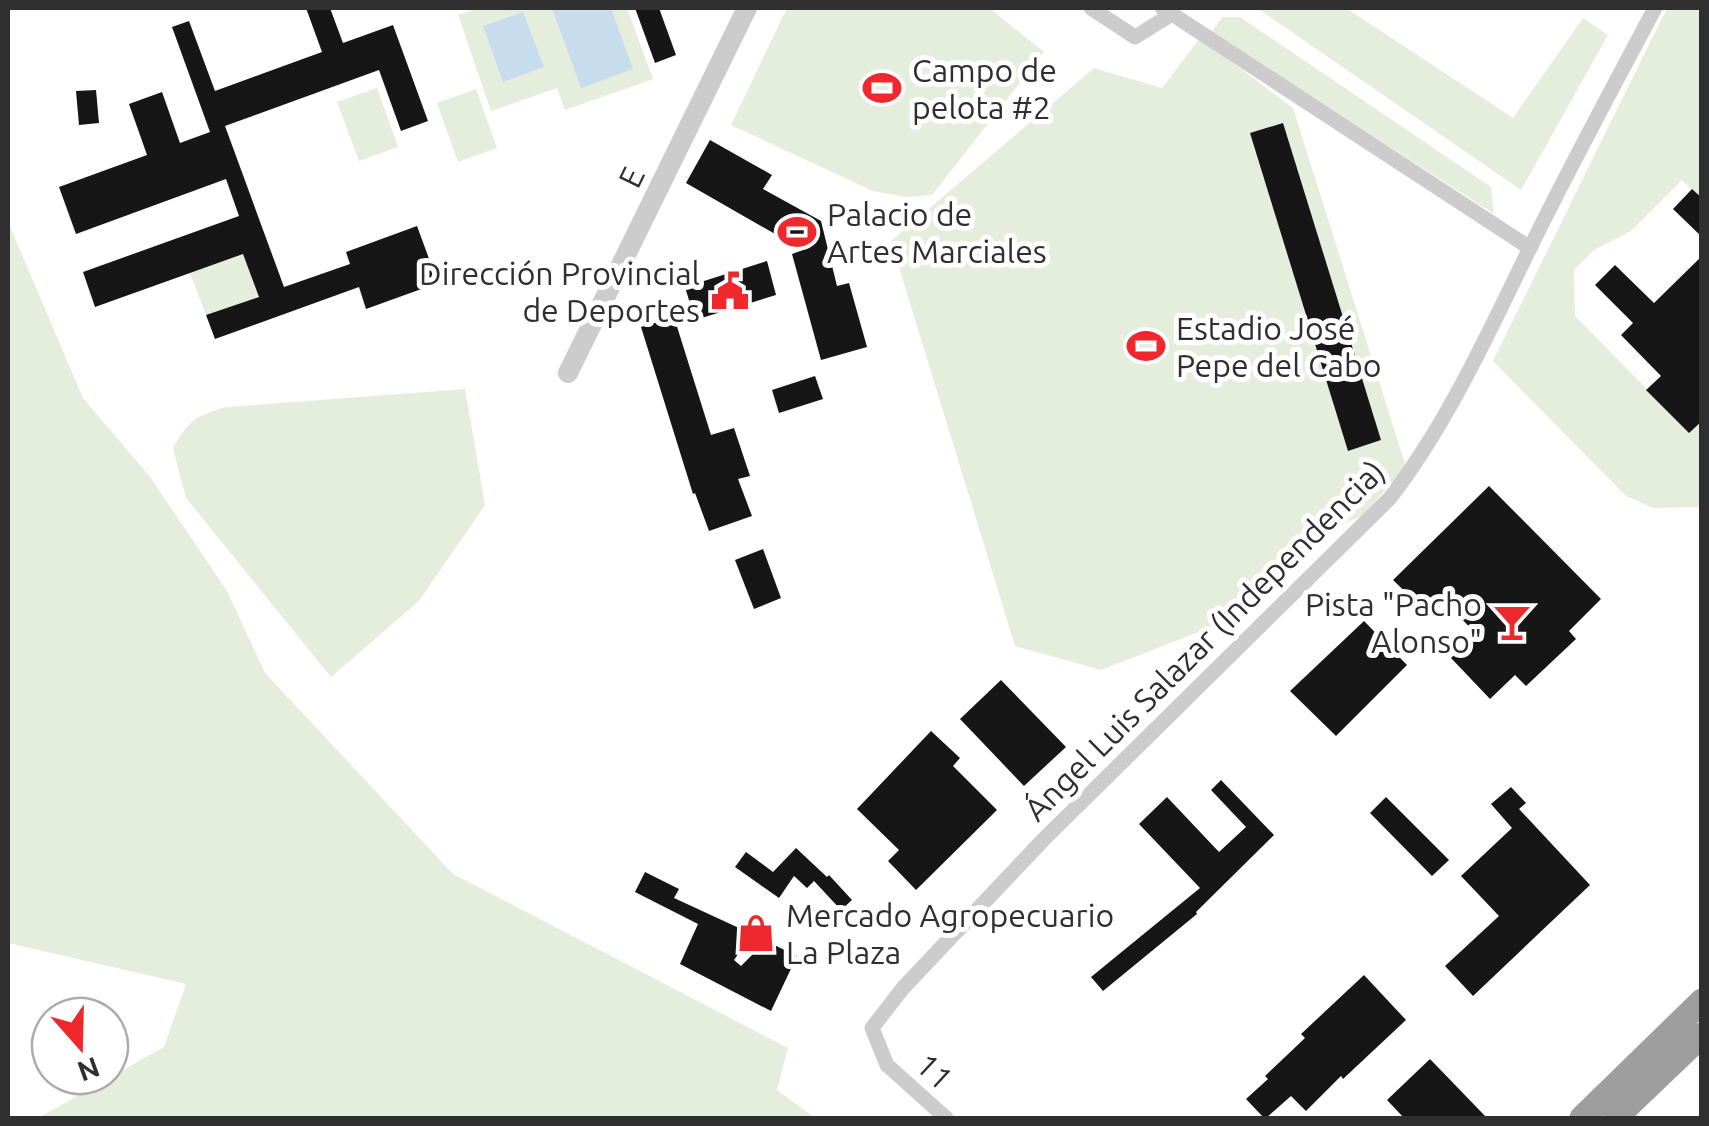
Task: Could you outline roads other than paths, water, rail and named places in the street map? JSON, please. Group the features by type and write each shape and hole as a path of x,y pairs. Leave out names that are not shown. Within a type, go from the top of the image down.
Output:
{"highway":[{"path":"1582,1118 1702,1001"},
{"path":"1615,1118 1702,1035"}],"street":[{"name":"E","path":"568,373 746,8"},
{"path":"1091,8 1135,37 1167,11 1530,248"},
{"name":"Ángel Luis Salazar (Independencia)","path":"888,1064 872,1028 903,988 1044,839 1390,498 1411,470 1477,358 1654,8"},
{"name":"11","path":"888,1064 946,1118"}],"water":[{"path":"552,8 611,8 633,69 581,88"},
{"path":"523,12 544,67 503,82 483,26"}],"place":[{"name":"Campo de pelota #2","path":"882,88"},
{"name":"Palacio de Artes Marciales","path":"797,232"},
{"name":"Dirección Provincial de Deportes","path":"730,291"},
{"name":"Estadio José Pepe del Cabo","path":"1146,346"},
{"name":"Pista \"Pacho Alonso\"","path":"1512,622"},
{"name":"Mercado Agropecuario La Plaza","path":"756,933"}]}
